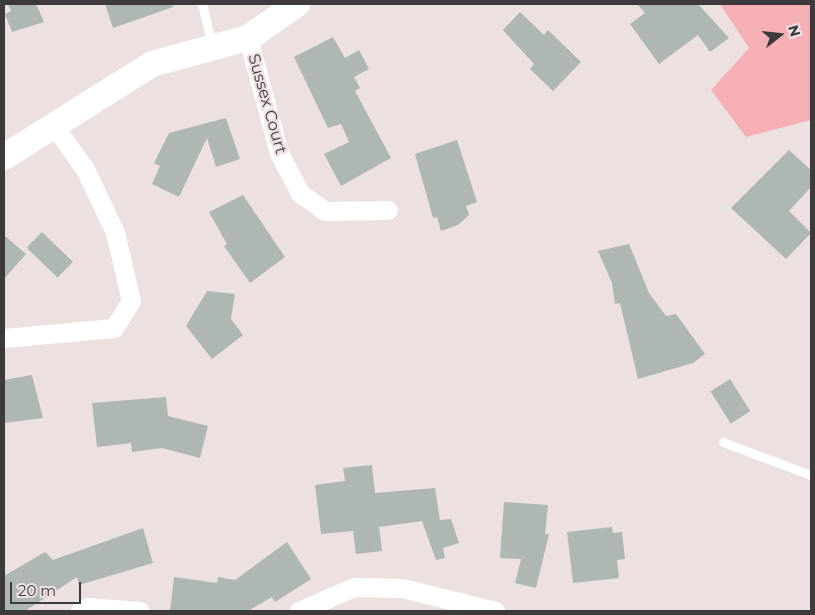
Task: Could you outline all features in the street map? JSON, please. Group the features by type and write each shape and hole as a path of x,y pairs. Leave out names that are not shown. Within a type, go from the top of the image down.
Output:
{"main road":[{"path":"4,157 52,123 152,64 248,38 297,4"}],"street":[{"name":"Sussex Court","path":"248,38 279,153 300,193 325,211 388,210"},
{"path":"4,338 114,328 131,301 115,232 85,169 52,123"},
{"path":"299,611 354,587 402,588 444,603 495,611"},
{"path":"80,611 88,607 140,611"}],"lane":[{"path":"202,4 212,48"},
{"path":"723,442 811,475"}],"shaded area":[{"path":"720,4 811,4 811,120 746,137 711,90 749,48"}],"building":[{"path":"8,4 36,4 44,22 12,32 5,14 11,11"},
{"path":"105,4 173,4 173,7 113,28"},
{"path":"637,4 698,4 729,38 710,52 698,35 659,64 630,24 645,13"},
{"path":"520,12 544,35 548,30 581,62 553,91 530,69 534,64 503,30"},
{"path":"333,37 345,58 359,50 369,69 354,77 360,88 355,91 391,158 341,186 324,154 349,142 341,124 328,128 294,57"},
{"path":"226,118 240,159 216,167 207,138 179,197 152,184 160,166 154,163 169,133"},
{"path":"457,140 477,202 466,206 469,215 458,225 441,231 437,217 433,218 415,154"},
{"path":"789,150 811,170 811,187 789,211 811,233 786,259 731,208"},
{"path":"243,195 285,257 250,283 224,246 227,244 209,212"},
{"path":"42,232 73,262 58,278 27,248"},
{"path":"4,235 26,254 4,279"},
{"path":"629,244 649,293 666,316 676,314 705,354 693,363 638,379 620,303 615,304 612,283 598,251"},
{"path":"207,291 235,294 231,319 243,335 212,359 186,326"},
{"path":"32,375 43,418 4,423 4,380"},
{"path":"730,379 750,411 731,423 710,391"},
{"path":"166,397 168,416 208,426 200,458 162,448 132,452 131,443 97,447 92,403"},
{"path":"372,465 375,493 435,488 440,520 451,519 459,543 443,548 445,558 436,560 422,521 379,527 382,551 356,554 353,531 321,534 315,485 345,481 343,468"},
{"path":"504,502 548,505 545,534 549,534 536,588 515,583 521,559 500,558"},
{"path":"612,527 613,533 622,532 625,559 617,560 619,578 573,583 567,532"},
{"path":"143,528 153,563 79,585 77,577 25,611 4,611 4,576 45,552 53,560"},
{"path":"287,542 311,579 275,602 272,597 248,611 170,611 174,577 217,583 218,577 235,580"}]}
